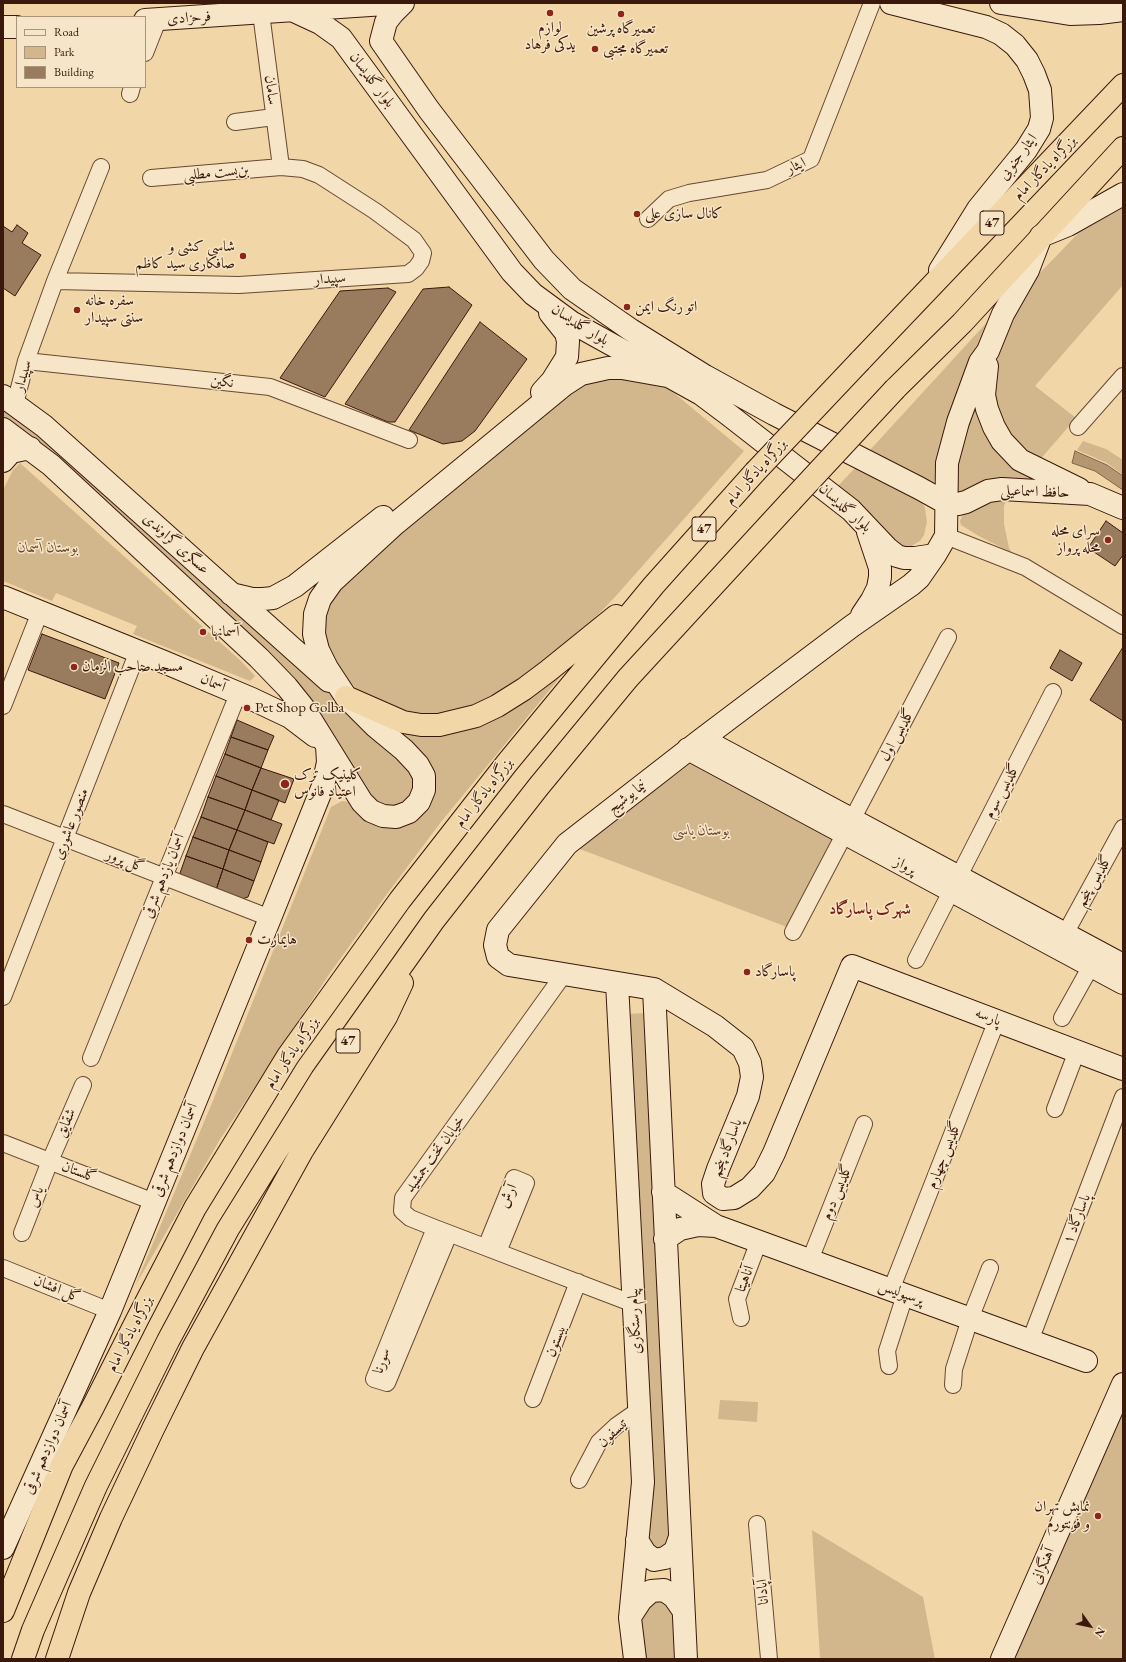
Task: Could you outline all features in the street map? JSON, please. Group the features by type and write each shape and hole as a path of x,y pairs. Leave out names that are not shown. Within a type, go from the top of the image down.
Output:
{"highway":[{"name":"بزرگراه یادگار امام","path":"3,1611 62,1465 195,1208 288,1056 400,900 507,763 654,585 755,472 1123,85"},
{"name":"47","path":"23,1659 33,1630 96,1486 172,1335 228,1229 322,1078 434,920 539,786 628,678 895,389 962,323 1123,148"},
{"path":"346,697 403,722 421,725 439,725 476,716 497,706 548,671 654,585"},
{"path":"58,1659 79,1593 111,1518 193,1348 302,1150 386,1017 434,920"}],"street":[{"name":"فرحزادی","path":"151,20 401,3"},
{"path":"357,58 360,47 365,41 371,39 381,41 386,22 401,3"},
{"name":"ایثار","path":"648,219 669,199 689,193 767,180 811,159 872,3"},
{"name":"ایثار جنوبی","path":"891,3 986,27 1001,34 1015,45 1027,60 1040,90 1042,104 1042,118 1039,129 1033,140 978,209 926,293"},
{"path":"1001,3 1070,14 1123,10"},
{"name":"بلوار گلدیسان","path":"292,10 320,23 341,38 512,272 533,294 571,322 701,394 750,430 851,510 888,549 897,556 904,558 915,558 935,555"},
{"name":"سامان","path":"262,13 281,167"},
{"path":"146,48 151,20"},
{"path":"3,28 16,27"},
{"name":"بلوار گلدیسان","path":"381,41 429,110 544,260 572,289 631,330 705,376 774,414 946,503"},
{"path":"235,122 274,117"},
{"name":"سپیدار","path":"9,400 26,361 55,281 101,167"},
{"name":"بن‌بست مطلبی","path":"150,178 281,167"},
{"name":"سپیدار","path":"55,281 239,285 408,274 416,268 421,261 423,253 414,240 375,211 319,175 303,169 281,167"},
{"path":"852,626 919,578 946,536 947,462 951,447 980,362 988,350 1003,314 1028,270 1041,236 1068,225 1123,194"},
{"path":"231,594 263,599 274,598 295,586 526,407 552,381 567,357 568,341 561,325 533,294"},
{"path":"988,350 984,395 987,409 994,427 1002,441 1020,460 1090,494"},
{"name":"نگین","path":"26,361 270,387 409,440"},
{"path":"304,834 326,802 336,795 343,794 349,796 371,811 383,816 396,817 409,812 419,802 424,790 424,776 418,765 404,750 375,726 346,697 327,668 318,650 314,634 317,607 332,582 395,524 564,385 581,374 597,370 622,368 667,376"},
{"path":"1078,427 1123,376"},
{"name":"عسگری گراوندی","path":"9,400 44,426 152,521 346,697"},
{"name":"عسگری گراوندی","path":"3,429 51,465 259,658 287,687 303,707 362,802 371,811"},
{"path":"3,461 11,452 30,448"},
{"name":"حافظ اسماعیلی","path":"946,503 958,504 966,502 988,491 1002,489 1090,494 1123,508"},
{"path":"852,626 872,600 878,588 880,577 880,568 867,527"},
{"path":"946,536 1025,567 1123,626"},
{"name":"آسمان","path":"3,597 138,651 238,694 290,718 327,746"},
{"path":"3,706 40,612"},
{"name":"نیما یوشیج","path":"564,974 509,965 498,958 495,946 498,930 567,844 695,744 852,626"},
{"name":"گلدیس اول","path":"848,827 948,637"},
{"name":"منصور عاشوری","path":"3,997 138,651"},
{"path":"238,694 255,695 262,692 266,688 268,683 266,672 259,658"},
{"name":"گلدیس سوم","path":"954,883 1054,692"},
{"name":"آسمان یازدهم شرقی","path":"91,1058 238,694"},
{"name":"پرواز","path":"695,744 954,883 1065,934 1123,965"},
{"name":"آسمان دوازدهم شرقی","path":"3,1548 110,1311 304,834 326,774 328,762 327,746"},
{"name":"گل پرور","path":"3,814 270,918"},
{"path":"793,932 848,827"},
{"name":"گلدیس پنجم","path":"1065,934 1123,828"},
{"path":"916,960 954,883"},
{"name":"پرواز","path":"954,883 1123,983"},
{"name":"پاسارگاد پنجم","path":"654,989 715,1026 742,1048 750,1063 752,1077 748,1096 718,1168 714,1184 714,1193 723,1199 734,1198 750,1188 764,1173 774,1153 852,966"},
{"name":"پارسه","path":"852,966 1123,1069"},
{"path":"1062,1018 1092,966"},
{"path":"564,974 654,989 686,1659"},
{"name":"خیابان تخت جمشید","path":"564,974 403,1198 402,1212 410,1218 442,1231 634,1304"},
{"name":"پیام رستگاری","path":"617,983 643,1482 630,1618 635,1659"},
{"name":"گلدیس چهارم","path":"889,1366 887,1350 898,1292 997,1020"},
{"path":"1054,1108 1078,1051"},
{"name":"شقایق","path":"50,1161 82,1085"},
{"name":"پاسارگاد ۱","path":"1030,1341 1123,1097"},
{"name":"گلدیس دوم","path":"810,1260 864,1124"},
{"name":"گلستان","path":"3,1143 154,1202"},
{"name":"یاس","path":"22,1233 50,1161"},
{"name":"پرسپولیس","path":"663,1192 716,1226 1086,1361"},
{"name":"پرسپولیس","path":"665,1239 680,1229 698,1225 716,1226"},
{"name":"سورنا","path":"442,1231 387,1382 374,1379 442,1231"},
{"name":"آناهیتا","path":"741,1318 738,1299 759,1242"},
{"path":"953,1385 954,1369 970,1319 990,1268"},
{"name":"گل افشان","path":"4,1273 110,1311"},
{"name":"بیستون","path":"533,1399 578,1282"},
{"name":"آهنگرانی","path":"1002,1659 1123,1384"},
{"name":"تیسفون","path":"579,1480 599,1442 616,1426 639,1410"},
{"name":"آپادانا","path":"757,1524 769,1659"},
{"path":"637,1540 644,1553 654,1560 665,1558 675,1551 680,1537"},
{"path":"630,1618 641,1600 651,1591 664,1590 674,1597 683,1610"}],"green space":[{"path":"1123,200 1123,285 1035,386 1076,418 1038,462 1027,457 990,406 997,343 1033,280 1095,216"},
{"path":"989,320 940,454 934,483 870,450"},
{"path":"601,376 643,378 668,388 744,451 615,597 590,623 559,650 505,690 457,713 421,720 368,698 353,686 332,665 321,623 333,596 364,564 576,387"},
{"path":"981,388 1039,480 956,501 955,464"},
{"path":"3,406 50,442 404,760 414,780 414,790 409,800 396,806 383,806 373,801 329,738 14,425 3,418"},
{"path":"1083,441 1106,449 1123,460 1123,475 1107,463 1077,450"},
{"name":"بوستان آسمان","path":"20,463 242,662 255,676 250,681 133,634 137,626 56,593 52,601 3,581 3,490 13,470"},
{"path":"855,468 922,502 925,508 927,522 924,535 920,541 908,548 899,547 838,486"},
{"path":"1008,496 1004,506 1004,524 1009,548 1012,553 977,535 961,525 960,521 963,514 971,507"},
{"path":"566,670 441,822 330,973 219,1141 135,1286 212,1103 331,807 342,801 349,802 370,819 431,792 367,710 420,731"},
{"name":"بوستان یاسی","path":"697,759 833,838 787,927 577,848"},
{"path":"648,1013 672,1533 661,1552 647,1547 626,1014"},
{"path":"720,1400 758,1402 757,1422 718,1419"},
{"path":"1123,1404 1123,1659 1015,1659"},
{"path":"812,1530 923,1597 935,1659 820,1659"},
{"path":"654,1597 672,1605 680,1659 641,1659 637,1618"}],"shaded area":[{"path":"1075,451 1107,465 1123,476 1123,490 1095,471 1072,463"}],"building":[{"path":"17,225 28,233 22,243 41,255 15,296 3,288 3,226 12,232"},
{"path":"449,287 472,305 395,422 388,422 345,404 423,289"},
{"path":"388,288 396,292 325,397 280,378 340,291"},
{"path":"480,322 527,359 475,431 462,441 443,444 409,430"},
{"name":"سرای محله محله پرواز","path":"1106,521 1123,533 1123,555 1115,566 1088,548"},
{"name":"مسجد صاحب الزمان","path":"42,634 119,663 105,699 28,670"},
{"path":"1123,647 1123,721 1090,700"},
{"path":"1060,650 1082,663 1072,681 1050,668"},
{"path":"237,720 274,736 268,750 231,737"},
{"path":"231,737 268,750 261,768 225,754"},
{"path":"225,754 261,768 252,790 216,776"},
{"path":"261,768 294,779 285,803 252,790"},
{"path":"216,776 252,790 245,810 208,797"},
{"path":"252,790 279,800 271,820 245,810"},
{"path":"208,797 245,810 237,830 201,817"},
{"path":"245,810 282,824 274,844 237,830"},
{"path":"201,817 237,830 229,850 193,837"},
{"path":"237,830 268,842 261,862 229,850"},
{"path":"193,837 229,850 223,869 186,856"},
{"path":"229,850 261,862 254,881 223,869"},
{"path":"186,856 223,869 216,890 179,876"},
{"path":"223,869 254,881 248,897 239,900 216,890"}],"place":[{"name":"لوازم یدکی فرهاد","path":"550,13"},
{"name":"تعمیرگاه پرشین","path":"621,14"},
{"name":"تعمیرگاه مجتبی","path":"595,49"},
{"name":"کانال سازی علی","path":"637,214"},
{"name":"شاسی کشی و صافکاری سید کاظم","path":"243,256"},
{"name":"اتو رنگ ایمن","path":"627,307"},
{"name":"سفره خانه سنتی سپیدار","path":"77,310"},
{"name":"سرای محله محله پرواز","path":"1108,540"},
{"name":"آسمانها","path":"203,632"},
{"name":"مسجد صاحب الزمان","path":"74,667"},
{"name":"Pet Shop Golba","path":"247,708"},
{"name":"کلینیک ترک اعتیاد فانوس","path":"285,784"},
{"name":"هایمارت","path":"249,940"},
{"name":"پاسارگاد","path":"747,972"},
{"name":"نمایش تهران و فونتورم","path":"1098,1516"}],"district":[{"name":"شهرک پاسارگاد","path":"870,910"}]}
